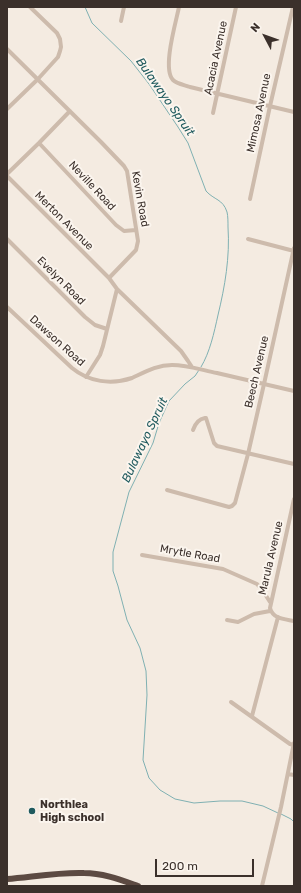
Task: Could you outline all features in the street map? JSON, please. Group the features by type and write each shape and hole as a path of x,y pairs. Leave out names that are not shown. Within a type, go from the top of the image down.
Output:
{"highway":[{"path":"7,879 68,873 86,873 116,878 138,886"}],"street":[{"path":"7,109 38,80 58,57 61,47 60,39 57,33 30,7"},
{"path":"121,21 124,7"},
{"path":"179,7 168,63 172,80 190,87 294,112"},
{"name":"Acacia Avenue","path":"213,113 236,7"},
{"name":"Mimosa Avenue","path":"250,199 293,7"},
{"name":"Kevin Road","path":"7,49 124,166 128,176 138,241 136,250 109,278"},
{"path":"7,175 70,111"},
{"name":"Neville Road","path":"39,143 116,225 127,232 136,230"},
{"name":"Merton Avenue","path":"7,175 109,278 117,289 181,351 192,367"},
{"name":"Evelyn Road","path":"7,239 85,317 94,325 107,329"},
{"path":"248,239 294,250"},
{"name":"Beech Avenue","path":"167,490 229,506 232,506 236,500 248,454 294,250"},
{"path":"86,377 100,355 117,289"},
{"name":"Dawson Road","path":"7,307 78,374 94,380 107,382 118,381 131,378 150,369 172,365 192,367 264,384"},
{"path":"264,384 294,391"},
{"path":"193,430 198,421 205,418 215,445 294,464"},
{"name":"Marula Avenue","path":"278,617 274,616 270,611 270,602 294,499"},
{"name":"Mrytle Road","path":"142,555 223,570 257,584 270,602"},
{"path":"227,620 238,622 254,614 270,611"},
{"path":"252,716 278,617 294,621"},
{"path":"231,702 290,744 294,744 262,886"},
{"path":"288,774 294,775"}],"waterway":[{"name":"Bulawayo Spruit","path":"85,7 92,23 131,61 149,84 188,143 206,191 221,202 227,212 228,260 225,282 211,342 201,367"},
{"name":"Bulawayo Spruit","path":"199,370 195,376 169,401 159,423 153,443 129,492 113,552 113,571 127,620 140,648 146,671 147,695 143,760 149,778 160,790 175,799 194,803 242,801 263,806 278,813"},
{"name":"Bulawayo Spruit","path":"281,814 294,822"}],"place":[{"name":"Northlea High school","path":"32,811"}]}
